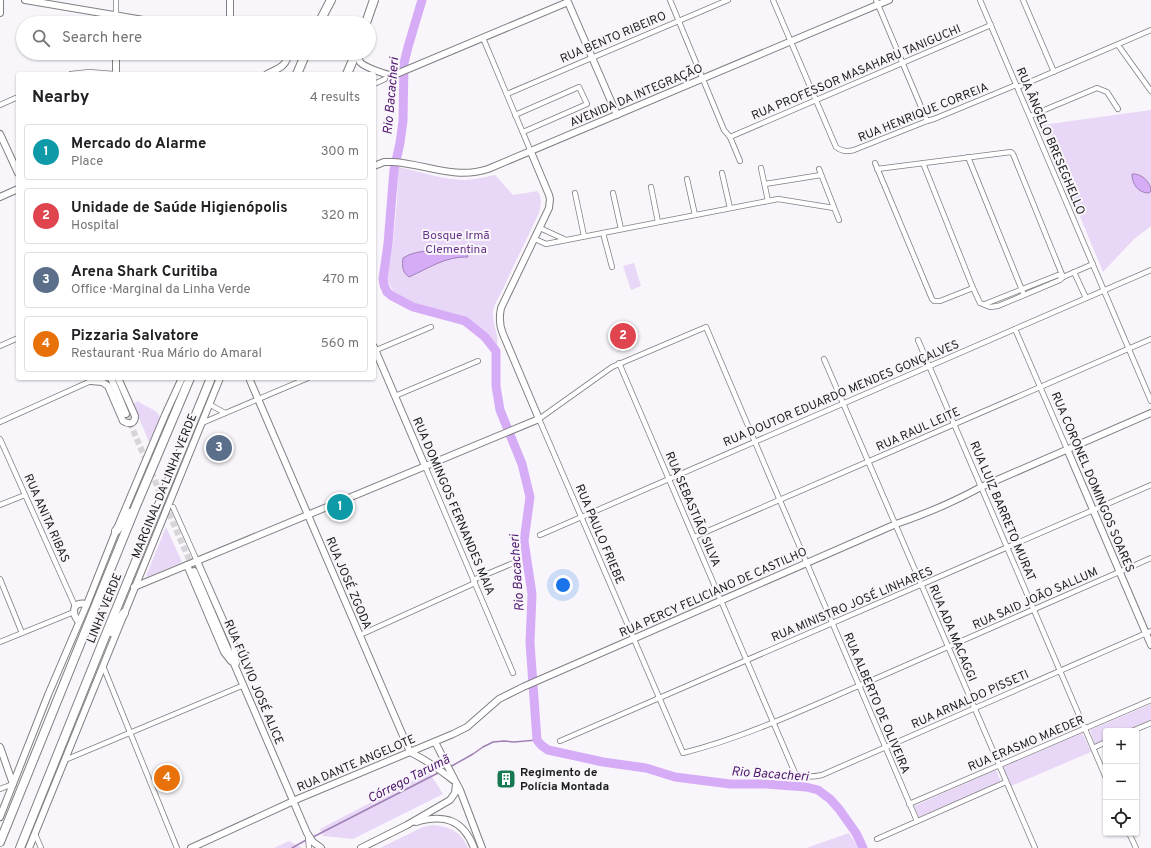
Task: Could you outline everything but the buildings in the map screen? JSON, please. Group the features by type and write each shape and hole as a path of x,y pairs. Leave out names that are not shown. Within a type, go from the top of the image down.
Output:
{"highway":[{"path":"323,16 331,0"},
{"path":"368,16 374,0"},
{"path":"298,72 303,60"},
{"path":"348,72 353,60"},
{"name":"LINHA VERDE","path":"0,842 136,506 189,380"},
{"name":"LINHA VERDE","path":"20,848 210,380"},
{"path":"116,531 136,506"},
{"path":"102,644 124,613"}],"main road":[{"path":"0,0 0,13"},
{"path":"26,0 122,16"},
{"path":"230,0 230,16"},
{"name":"AVENIDA DA INTEGRAÇÃO","path":"376,165 384,162 393,162 449,172 474,173 488,169 791,42 877,2 889,0"},
{"path":"360,60 364,65 389,75 394,75 570,1 592,58 617,115"},
{"path":"115,72 116,60"},
{"path":"271,72 285,64 287,60"},
{"path":"0,134 16,169"},
{"path":"531,152 550,199 548,213 535,239"},
{"path":"0,197 16,190"},
{"name":"RUA PAULO FRIEBE","path":"535,239 501,308 499,318 500,324 539,419"},
{"name":"RUA DOMINGOS FERNANDES MAIA","path":"376,353 425,466"},
{"path":"112,380 126,414"},
{"path":"91,381 102,382 108,386 123,421 130,424 135,420 135,416 119,380"},
{"name":"MARGINAL DA LINHA VERDE","path":"0,817 116,531 181,380"},
{"name":"MARGINAL DA LINHA VERDE","path":"29,848 219,380"},
{"name":"RUA JOSÉ ZGODA","path":"250,380 410,752"},
{"name":"RUA PERCY FELICIANO DE CASTILHO","path":"523,687 896,524 919,511 960,493 981,487 1151,413"},
{"path":"134,587 539,419"},
{"name":"RUA CORONEL DOMINGOS SOARES","path":"1067,449 1120,572 1149,632 1151,645"},
{"path":"197,561 234,646 236,667"},
{"path":"187,565 224,652 236,667"},
{"name":"RUA FÚLVIO JOSÉ ALICE","path":"194,571 307,833 310,844 321,848"},
{"path":"79,622 74,615 74,609 81,603 87,604"},
{"name":"RUA DANTE ANGELOTE","path":"191,848 293,801 460,731 467,727 493,703 505,695 523,687"},
{"path":"435,742 446,764 448,774"},
{"path":"0,747 13,784"},
{"path":"410,752 448,774 456,782 482,848"},
{"path":"6,762 13,767 19,768"},
{"path":"361,848 407,825 450,800 455,793 456,782"},
{"path":"407,825 434,818 448,820 464,831 474,848"}],"street":[{"path":"116,0 116,15"},
{"path":"670,0 724,130 730,137 740,161"},
{"name":"RUA BENTO RIBEIRO","path":"507,94 728,0"},
{"path":"773,0 816,100"},
{"name":"RUA ÂNGELO BRESEGHELLO","path":"980,0 1151,401"},
{"path":"1023,0 1054,72"},
{"path":"877,2 926,121"},
{"name":"RUA PROFESSOR MASAHARU TANIGUCHI","path":"730,137 991,25"},
{"name":"RUA HENRIQUE CORREIA","path":"816,100 836,147 844,151 854,150 1054,72 1151,30"},
{"path":"483,38 531,152"},
{"path":"1118,44 1151,91"},
{"path":"376,83 385,79"},
{"path":"515,115 579,87 587,104 522,132"},
{"path":"1030,116 1097,88 1107,92 1118,108"},
{"path":"0,105 16,98"},
{"path":"877,169 1008,151 1011,152 1064,277"},
{"path":"968,157 1022,293"},
{"path":"875,162 932,299 940,301 973,288"},
{"path":"923,163 973,288 979,301 984,305 1022,293 1058,275 1064,277 1093,264"},
{"path":"761,168 768,201"},
{"path":"819,169 839,220"},
{"path":"722,173 730,208"},
{"path":"765,184 821,176"},
{"path":"687,179 695,215"},
{"path":"651,187 658,222"},
{"path":"614,192 621,229"},
{"path":"575,194 584,236"},
{"path":"535,239 546,244 778,199 834,208"},
{"path":"540,228 566,240"},
{"path":"602,233 612,267"},
{"name":"RUA DOUTOR EDUARDO MENDES GONÇALVES","path":"540,535 1151,270"},
{"path":"1074,272 1086,298"},
{"path":"376,348 431,327"},
{"name":"RUA ALBERTO DE OLIVEIRA","path":"619,363 706,327 917,821"},
{"name":"RUA CORONEL DOMINGOS SOARES","path":"1016,329 1067,449"},
{"path":"0,346 16,339"},
{"name":"RUA RAUL LEITE","path":"694,537 1151,339"},
{"name":"RUA LUIZ BARRETO MURAT","path":"918,340 1103,771"},
{"name":"RUA ADA MACAGGI","path":"824,359 1035,848"},
{"path":"395,396 478,361"},
{"path":"539,419 605,371 619,363"},
{"name":"RUA SEBASTIÃO SILVA","path":"619,363 795,773"},
{"path":"202,423 303,380"},
{"path":"0,422 91,381"},
{"path":"209,404 225,413"},
{"name":"RUA PAULO FRIEBE","path":"539,419 682,753"},
{"name":"RUA ANITA RIBAS","path":"0,439 74,609"},
{"name":"RUA DOMINGOS FERNANDES MAIA","path":"425,466 513,673"},
{"name":"RUA MINISTRO JOSÉ LINHARES","path":"560,741 1151,485"},
{"path":"0,505 25,495"},
{"path":"173,507 197,561"},
{"name":"RUA SAID JOÃO SALLUM","path":"682,753 724,742 773,723 1151,558"},
{"path":"360,635 518,561"},
{"path":"0,580 22,633"},
{"path":"0,642 74,609"},
{"name":"RUA ARNALDO PISSETI","path":"795,773 798,775 807,776 822,775 1149,632"},
{"path":"103,666 177,848"},
{"path":"65,760 244,685"},
{"name":"RUA ERASMO MAEDER","path":"909,804 1151,700"},
{"path":"1139,728 1151,723"},
{"path":"1093,748 1103,743"},
{"path":"877,839 1006,782"},
{"path":"0,790 13,784"},
{"path":"0,790 9,795"},
{"path":"35,834 41,848"},
{"path":"1130,836 1136,848"}],"green space":[{"path":"1151,110 1151,226 1134,239 1103,272 1042,125"},
{"name":"Bosque Irmã Clementina","path":"398,167 456,180 472,180 495,175 513,195 538,191 541,202 539,213 494,307 493,317 498,342 495,349 486,336 465,320 417,304 395,294 387,280 393,243 397,202"},
{"path":"634,263 641,286 631,290 623,266"},
{"path":"138,401 154,410 160,417 150,444 133,404"},
{"path":"166,527 182,562 147,577 146,576"},
{"path":"1151,704 1151,720 1131,728 1103,728 1103,740 1095,744 1090,730"},
{"path":"1082,733 1091,752 1011,786 1003,767"},
{"path":"996,770 1001,782 919,817 914,806"},
{"path":"429,772 443,794 353,839 323,836 320,829"},
{"path":"433,825 445,827 454,831 462,838 468,848 380,848 423,827"},
{"path":"849,833 858,848 806,848"},
{"path":"289,841 302,848 274,848"}],"shaded area":[{"path":"1132,174 1139,175 1147,181 1151,188 1149,193 1145,193 1136,187"},
{"path":"464,249 468,257 452,258 409,277 404,271 403,258 408,255 418,252"}],"waterway":[{"name":"Rio Bacacheri","path":"422,0 404,63 403,121 394,170 388,244 383,279 387,292 392,296 413,307 465,321 485,337 496,351 496,386 500,410 522,464 530,497 524,541 532,594 530,643 537,740 548,750 603,762 646,768 675,777 730,784 766,784 806,787 818,790 830,799 839,809 856,833 863,848"},
{"name":"Córrego Tarumã","path":"450,767 493,742 537,740"},
{"name":"Córrego Tarumã","path":"311,838 440,772"},
{"name":"Córrego Tarumã","path":"292,848 308,839"}],"tunnel":[{"path":"126,414 194,571"}],"place":[{"name":"Unidade de Saúde Higienópolis","path":"623,336"},
{"name":"Arena Shark Curitiba","path":"219,448"},
{"name":"Mercado do Alarme","path":"340,507"},
{"name":"Pizzaria Salvatore","path":"167,778"},
{"name":"Regimento de Polícia Montada","path":"506,779"}]}
